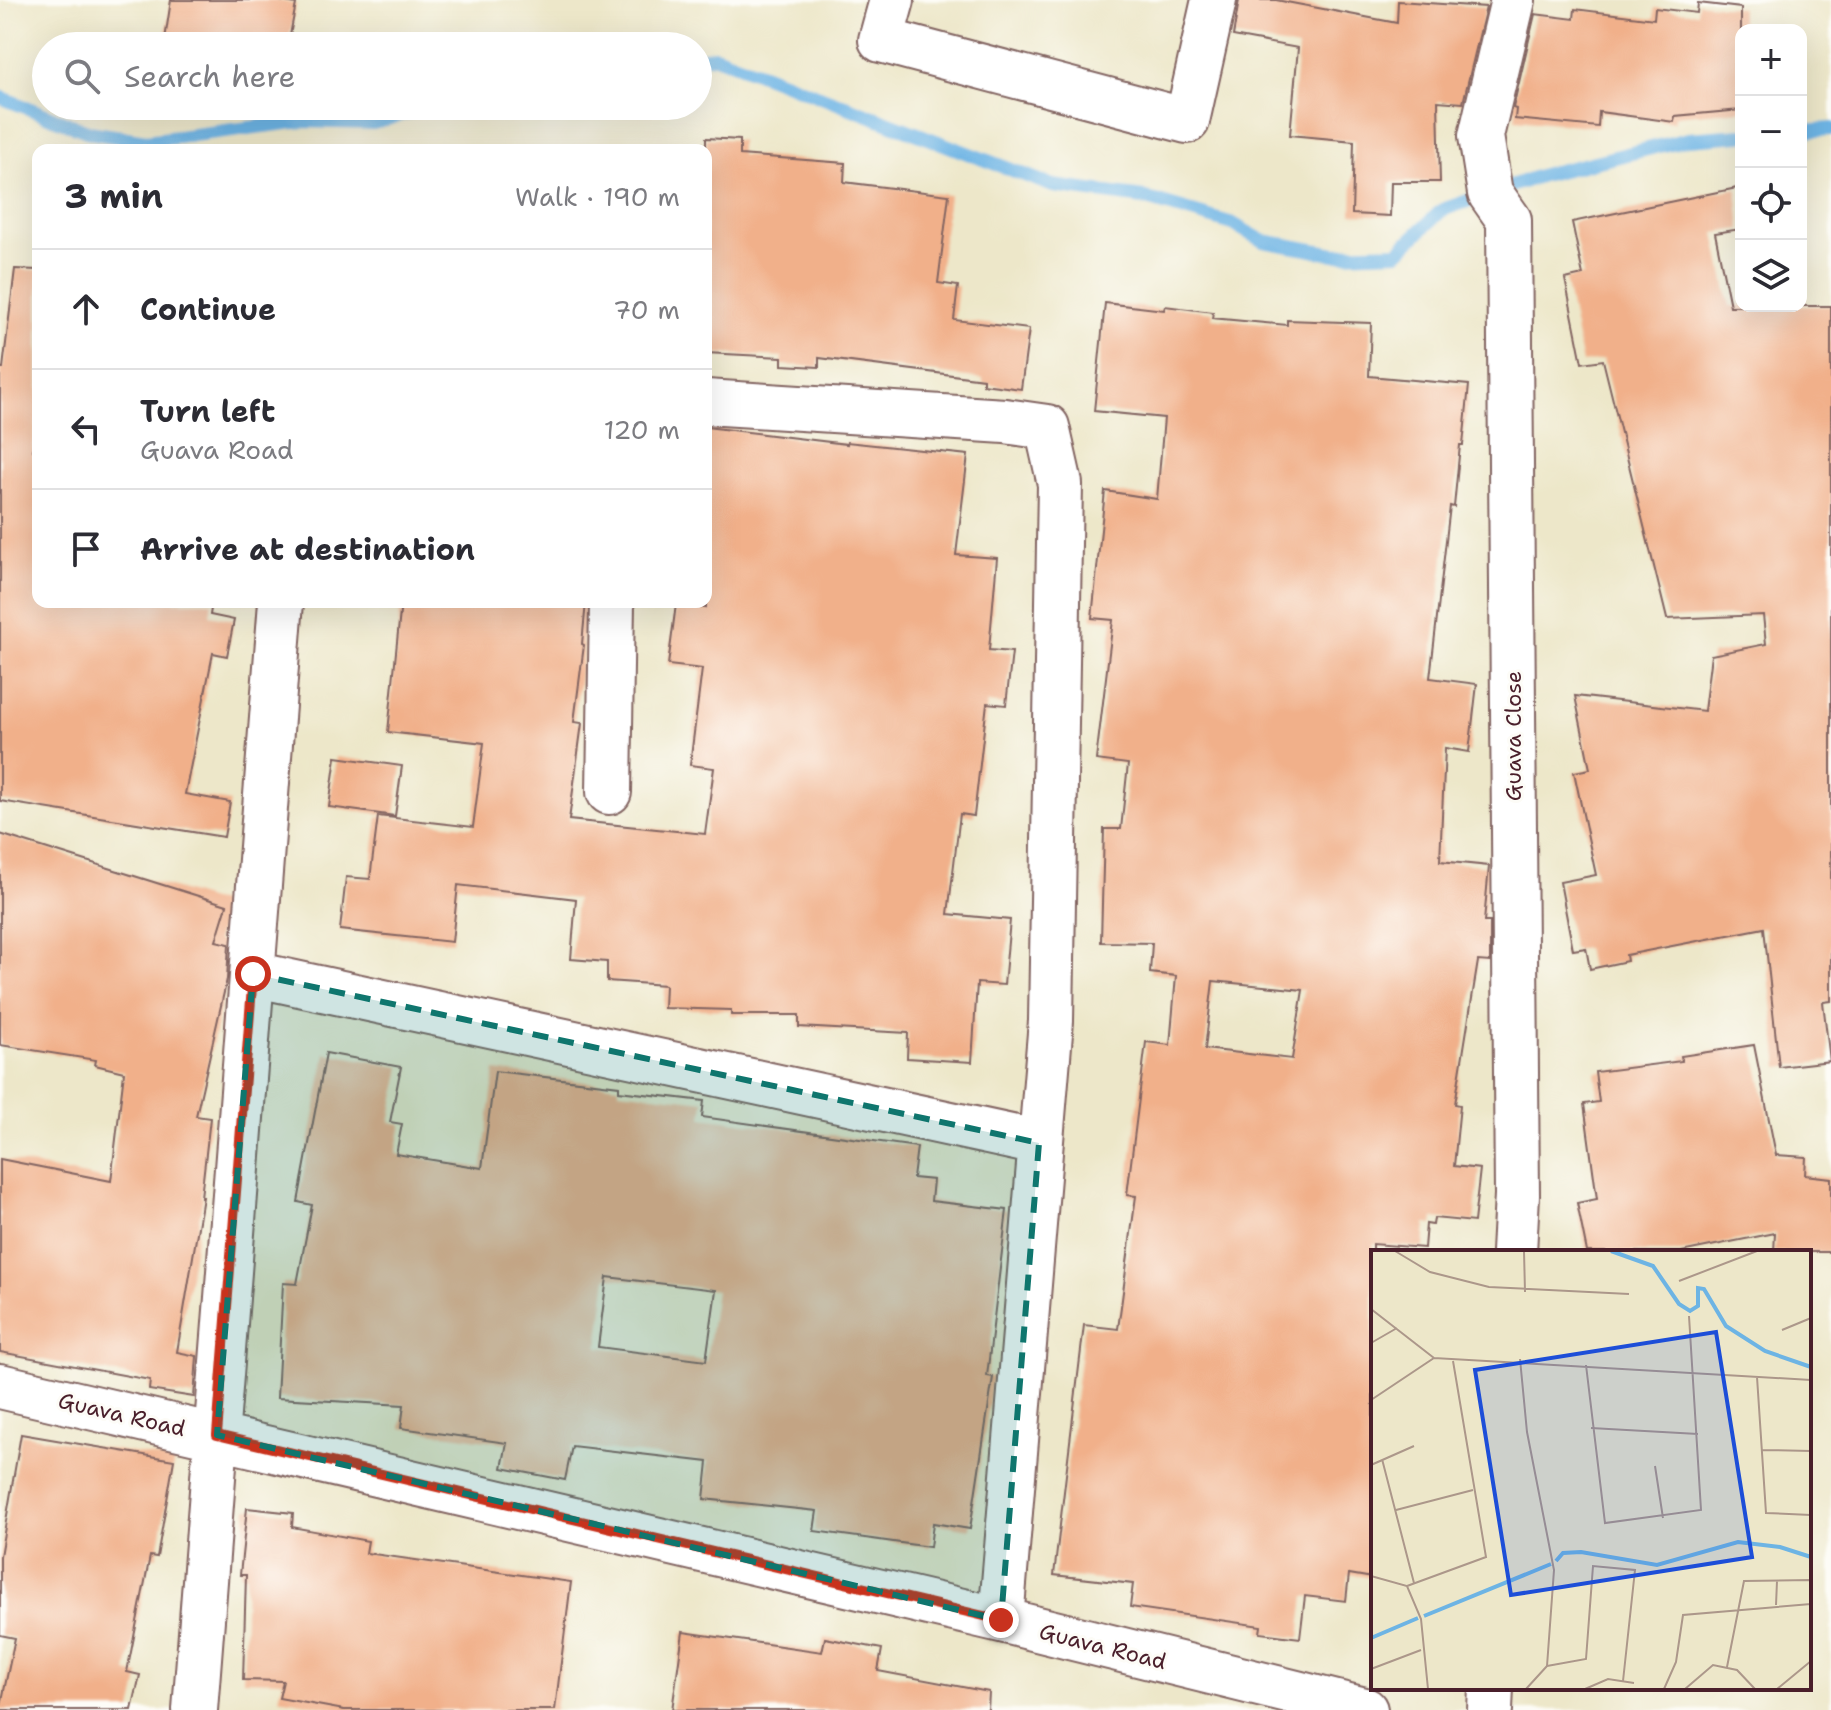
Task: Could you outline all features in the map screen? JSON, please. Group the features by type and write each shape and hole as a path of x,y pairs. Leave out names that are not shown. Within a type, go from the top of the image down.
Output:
{"street":[{"path":"892,0 881,40 1187,121 1214,0"},
{"name":"Guava Close","path":"1513,0 1481,136 1490,193 1509,220 1517,1195 1514,1250"},
{"path":"712,402 1005,421 1047,427 1060,484 1051,1021 1001,1620"},
{"path":"195,1710 281,608"},
{"path":"609,792 612,608"},
{"path":"253,974 1039,1143"},
{"name":"Guava Road","path":"0,1386 1001,1620 1365,1710"},
{"path":"1490,1710 1491,1690"}],"highlighted area":[{"path":"253,974 1039,1143 1001,1620 217,1435"}],"building":[{"path":"171,0 275,0 296,4 291,32 166,32"},
{"path":"1239,0 1276,0 1397,23 1398,1 1486,7 1463,103 1438,101 1440,182 1391,182 1390,216 1352,214 1354,141 1290,135 1298,48 1233,36"},
{"path":"1698,3 1741,8 1741,24 1735,24 1735,111 1675,116 1674,122 1599,112 1598,127 1515,119 1516,109 1513,108 1535,14 1574,19 1575,9 1654,19 1655,8 1697,13"},
{"path":"706,138 740,140 740,155 845,163 844,182 949,195 938,283 958,286 954,320 1029,329 1021,389 983,384 983,379 819,358 819,367 782,365 782,357 712,353 712,144 706,144"},
{"path":"1735,188 1735,230 1715,233 1730,306 1735,306 1735,312 1807,312 1807,306 1831,306 1831,1001 1823,1002 1830,1061 1779,1067 1764,928 1626,955 1627,961 1590,969 1586,948 1573,950 1560,882 1596,875 1574,772 1590,769 1575,696 1704,711 1711,655 1766,644 1763,615 1667,619 1603,360 1582,363 1565,279 1583,275 1572,222"},
{"path":"15,269 32,270 32,608 211,608 210,615 234,620 227,656 213,653 185,794 230,802 224,837 0,801 0,368 3,368"},
{"path":"1105,303 1164,310 1165,306 1213,312 1212,318 1287,325 1287,320 1371,323 1369,376 1469,385 1454,507 1450,506 1430,678 1477,684 1469,752 1445,748 1440,861 1489,866 1484,922 1490,922 1490,962 1478,961 1455,1104 1460,1105 1454,1166 1480,1169 1474,1222 1434,1218 1433,1225 1426,1224 1424,1248 1373,1244 1371,1578 1349,1574 1346,1601 1305,1596 1300,1638 1260,1633 1261,1626 1130,1607 1133,1584 1054,1575 1084,1325 1118,1329 1136,1196 1127,1195 1146,1042 1170,1045 1176,976 1150,973 1152,943 1101,942 1104,829 1121,829 1128,764 1096,760 1113,620 1092,618 1105,491 1157,499 1164,418 1094,411","holes":["1213,981 1303,990 1292,1059 1205,1049"]},
{"path":"712,428 968,455 956,555 997,558 989,650 1012,652 1006,705 987,703 974,816 960,814 948,914 1010,920 1004,985 977,983 972,1062 907,1058 908,1033 799,1027 799,1015 731,1015 731,1010 664,1008 665,985 607,981 607,962 571,959 576,899 458,885 452,942 340,930 346,877 370,879 378,816 473,827 484,743 388,732 400,608 585,608 574,722 582,723 569,820 705,834 714,768 690,765 702,669 668,665 675,608 712,608"},
{"path":"336,757 402,766 395,816 329,807"},
{"path":"0,834 227,905 216,941 229,944 227,979 196,1116 210,1118 203,1197 177,1352 197,1356 194,1397 149,1390 150,1380 0,1352 0,1159 111,1181 124,1072 95,1065 96,1060 0,1045"},
{"path":"1754,1045 1776,1155 1806,1157 1805,1175 1831,1178 1831,1252 1774,1250 1775,1233 1691,1250 1587,1250 1577,1203 1597,1199 1584,1104 1599,1102 1595,1072 1682,1061 1681,1056"},
{"path":"326,1053 401,1067 390,1122 402,1124 396,1154 482,1168 495,1071 619,1086 619,1091 704,1101 702,1117 917,1147 913,1178 933,1180 931,1201 1007,1210 987,1376 993,1377 970,1529 933,1523 930,1547 814,1531 817,1511 704,1499 708,1462 572,1446 565,1480 502,1468 507,1443 401,1428 404,1405 277,1398 283,1283 297,1284 312,1205 298,1202","holes":["607,1277 716,1290 706,1361 598,1347"]},
{"path":"21,1434 174,1460 157,1557 150,1556 127,1672 140,1675 132,1710 0,1710 15,1638 0,1635 0,1556"},
{"path":"247,1508 293,1513 292,1527 368,1541 366,1553 571,1582 555,1710 344,1710 279,1698 283,1681 243,1680 246,1575 240,1575"},
{"path":"683,1632 822,1652 825,1638 882,1649 878,1671 989,1692 988,1710 672,1710"}],"waterway":[{"path":"712,56 1053,186 1144,198 1233,224 1263,241 1335,254 1398,252 1442,210 1542,175 1688,139 1735,135"},
{"path":"0,97 32,110"},
{"path":"58,120 89,132 146,141 303,121 373,123 383,120"},
{"path":"1807,131 1831,129"}],"route":[{"path":"253,974 217,1435 1001,1620"}]}
